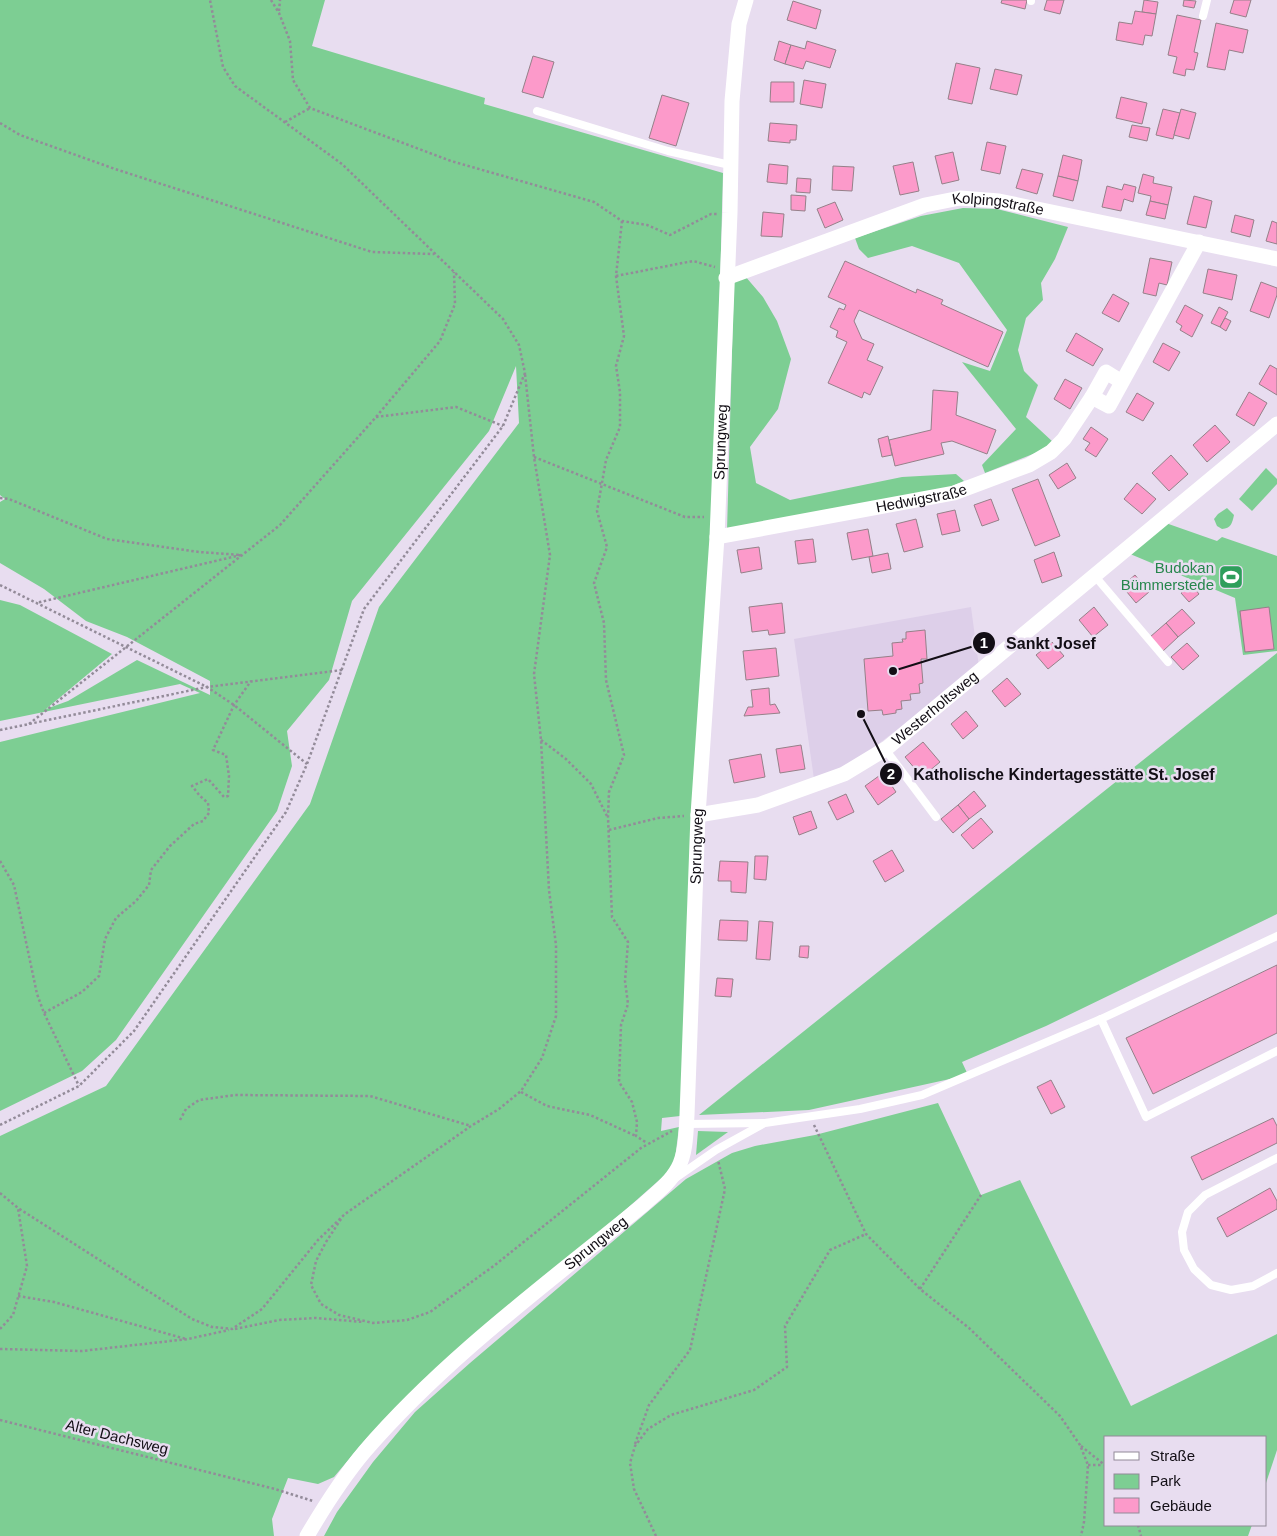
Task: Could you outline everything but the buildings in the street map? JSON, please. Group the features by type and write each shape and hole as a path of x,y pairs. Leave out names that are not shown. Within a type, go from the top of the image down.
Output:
{"street":[{"name":"Sprungweg","path":"308,1536 326,1505 364,1453 410,1402 468,1348 636,1212 668,1182 678,1168 683,1153 686,1127 698,815 718,517 735,62 739,24 746,0"},
{"name":"Kolpingstraße","path":"727,272 925,205 960,198 999,201 1277,259"},
{"name":"Hedwigstraße","path":"717,537 954,493 1029,465 1050,452 1064,439 1092,397 1109,406 1199,242"},
{"name":"Westerholtsweg","path":"698,815 767,802 844,774 885,749 1277,424"}],"lane":[{"path":"1204,16 1207,0"},
{"path":"537,111 668,152 730,165"},
{"path":"1094,575 1168,662"},
{"path":"885,749 936,817"},
{"path":"686,1127 765,1123 810,1117 860,1109 922,1095 1101,1019 1277,936"},
{"path":"1101,1019 1146,1117 1277,1051"},
{"path":"668,1182 716,1150 765,1123"},
{"path":"1277,1158 1205,1195 1188,1212 1182,1232 1184,1250 1194,1269 1211,1285 1231,1290 1253,1286 1277,1273"}],"path":[{"path":"0,1193 18,1208 192,1319 212,1327 232,1329 262,1309 318,1240 345,1214 471,1126 500,1109 521,1091 542,1058 556,1016 556,945 549,890 541,740 534,674 550,555 534,457 525,373 519,344 503,319 342,164 235,86 223,67 210,0"},
{"path":"271,0 279,13 290,40 293,80 310,108 451,161 594,202 622,220 646,225 670,235 711,214 730,213"},
{"path":"279,13 280,0"},
{"path":"284,122 310,108"},
{"path":"0,123 20,135 115,169 372,252 435,254"},
{"path":"622,220 616,276 624,336 616,366 620,392 620,427 606,460 602,483 598,511 607,547 594,582 604,623 606,680 624,755 609,792 608,817 612,917 628,942 624,981 628,1004 621,1025 619,1082 632,1102 637,1122 636,1136"},
{"path":"616,276 693,261 727,272"},
{"path":"29,724 280,525 376,417 440,340 455,304 454,272"},
{"path":"0,1124 79,1086 134,1031 286,812 307,764 364,609 503,426 525,373"},
{"path":"376,417 456,407 503,426"},
{"path":"534,457 685,518 718,517"},
{"path":"0,498 9,499 107,539 199,552 241,555"},
{"path":"36,603 241,555"},
{"path":"0,585 207,687 234,705 307,764"},
{"path":"0,730 207,687 342,670"},
{"path":"44,1013 82,992 99,976 105,938 116,918 136,901 149,885 151,870 170,846 194,824 203,821 209,813 208,803 192,786 208,779 224,797 228,796 229,776 226,755 214,750 234,705 251,681"},
{"path":"541,740 566,759 591,784 608,817"},
{"path":"610,830 658,818 698,815"},
{"path":"0,861 14,885 37,994 44,1013 79,1086"},
{"path":"521,1091 548,1106 590,1116 636,1136 647,1143"},
{"path":"180,1120 186,1109 199,1100 226,1097 370,1096 471,1126"},
{"path":"810,1117 866,1234 920,1290 969,1328 1060,1416 1080,1445 1088,1465 1084,1522 1080,1536"},
{"path":"0,1348 82,1351 188,1339 279,1320 316,1318 373,1323 407,1320 430,1312 495,1265 647,1143 674,1130 686,1127"},
{"path":"656,1536 634,1489 630,1463 649,1405 690,1350 725,1189 716,1150"},
{"path":"920,1290 981,1195"},
{"path":"0,1329 13,1315 27,1266 18,1208"},
{"path":"345,1214 316,1261 311,1285 321,1304 338,1315 373,1323"},
{"path":"635,1446 648,1430 671,1414 754,1390 787,1367 786,1326 830,1250 866,1234"},
{"path":"18,1296 54,1302 188,1339"},
{"name":"Alter Dachsweg","path":"0,1420 275,1489 326,1505"},
{"path":"1080,1445 1104,1466"},
{"path":"1088,1465 1104,1466"}],"shaded area":[{"path":"971,607 979,667 856,761 814,779 794,639"}],"green space":[{"path":"0,0 325,0 312,46 485,98 484,104 723,173 714,513 680,1116 662,1118 661,1131 679,1127 674,1167 366,1439 334,1477 318,1484 288,1478 272,1519 274,1536 0,1536 0,1136 106,1086 310,804 379,607 519,423 516,366 489,431 352,601 329,680 287,731 292,766 277,811 116,1040 82,1071 0,1111 0,742 200,693 180,684 0,721 0,600 20,605 112,654 46,709 68,701 137,660 210,695 210,681 127,637 86,621 44,589 0,563 0,502 5,499 0,495"},
{"path":"963,208 997,209 1068,227 1055,259 1041,283 1043,300 1026,318 1018,350 1024,371 1038,385 1026,417 1053,442 1038,452 985,473 982,465 1016,429 962,362 990,371 1007,330 959,263 912,246 868,258 859,249 855,238 921,216"},
{"path":"745,276 763,297 777,321 791,359 778,409 750,447 756,483 790,500 902,477 956,474 964,481 940,491 727,531 734,280"},
{"path":"1266,468 1277,479 1277,484 1252,511 1239,499"},
{"path":"1227,508 1234,515 1229,527 1222,529 1217,526 1214,519"},
{"name":"Budokan Bümmerstede","path":"1160,521 1217,541 1222,537 1277,556 1277,651 1243,655 1235,598 1123,551"},
{"path":"1277,653 1277,914 1046,1026 962,1062 968,1075 809,1110 699,1115"},
{"path":"938,1103 981,1195 1020,1180 1131,1406 1277,1334 1277,1450 1267,1480 1267,1436 1104,1436 1104,1526 1252,1526 1248,1536 324,1536 337,1512 373,1462 415,1412 686,1179 732,1153 755,1146 815,1135"},
{"path":"698,1131 728,1132 696,1155"}],"place":[{"name":"Budokan Bümmerstede","path":"1231,577"},
{"name":"Sankt Josef","path":"893,671"},
{"name":"Katholische Kindertagesstätte St. Josef","path":"861,714"}]}
